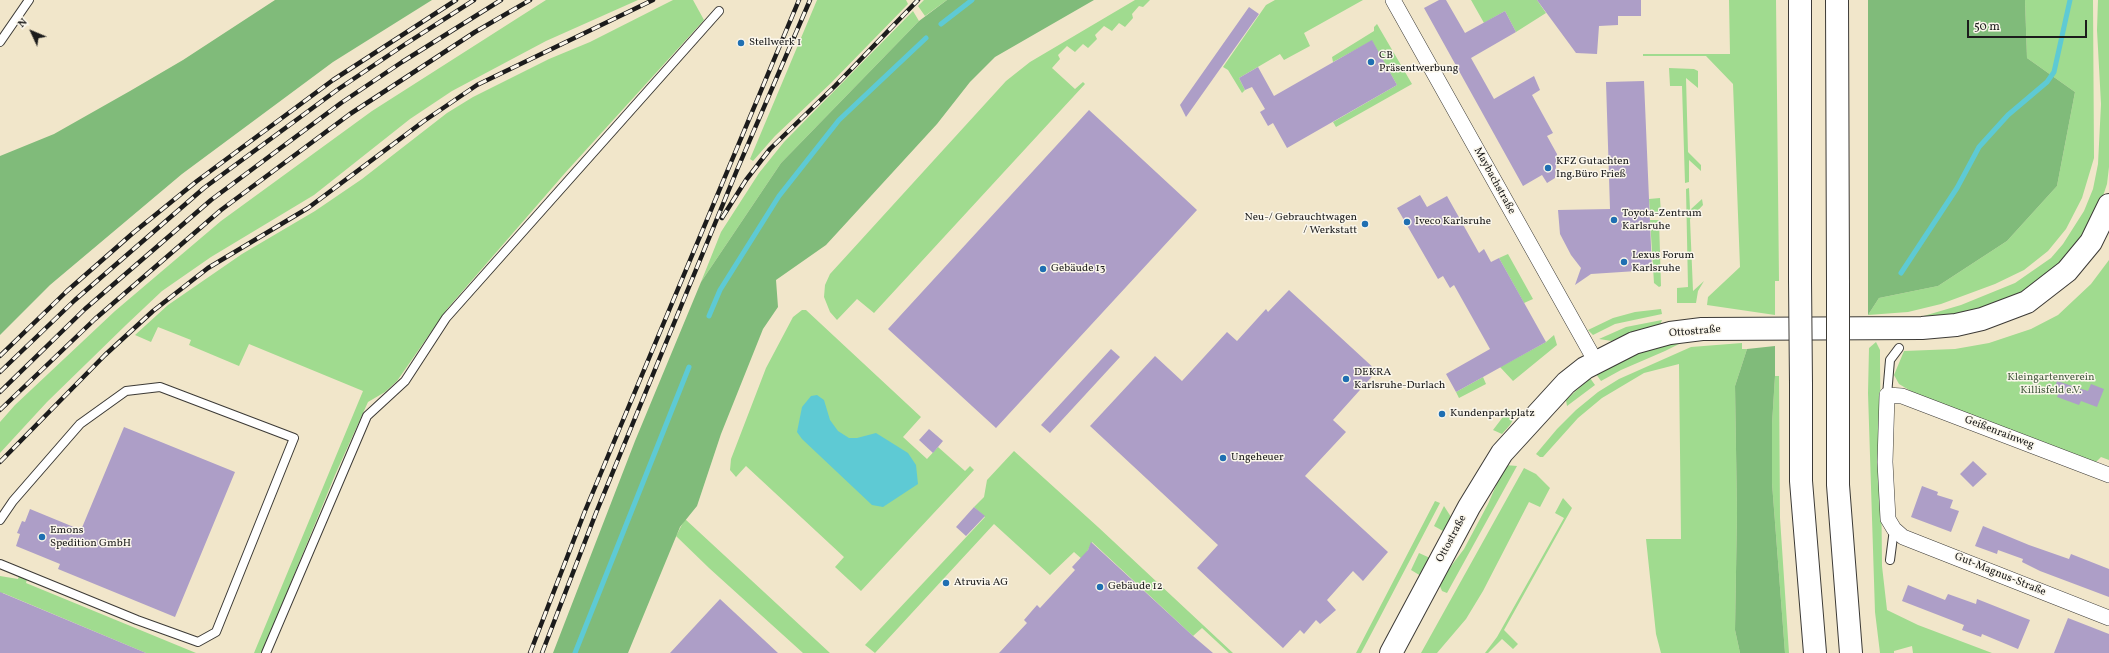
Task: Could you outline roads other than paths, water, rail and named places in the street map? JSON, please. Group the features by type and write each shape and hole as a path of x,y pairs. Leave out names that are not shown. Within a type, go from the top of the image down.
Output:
{"main road":[{"path":"1800,0 1802,481 1815,653"},
{"path":"1837,0 1838,485 1851,653"},
{"name":"Ottostraße","path":"1391,653 1469,507 1502,453 1566,383 1596,362 1634,343 1670,333 1702,329 1922,328 1956,325 1982,319 2027,302 2063,275 2091,242 2109,205"}],"street":[{"name":"Maybachstraße","path":"1392,0 1596,362"},
{"name":"Geißenrainweg","path":"1887,395 1902,396 2109,475"},
{"path":"1887,395 1885,462 1888,519 1894,529"},
{"name":"Gut-Magnus-Straße","path":"1894,529 1903,537 2109,618"}],"lane":[{"path":"0,42 29,0"},
{"path":"266,653 367,416 405,381 446,318 719,11"},
{"path":"1887,395 1890,360 1898,348"},
{"path":"0,520 13,501 80,424 126,391 160,387 294,438 216,632 198,642 137,620 0,564"},
{"path":"1890,560 1894,529"}],"water":[{"path":"817,395 824,400 830,420 838,431 849,438 857,438 876,433 908,453 916,465 918,484 883,507 872,505 802,439 797,432 802,407 811,396"}],"waterway":[{"path":"941,24 972,0"},
{"path":"1901,273 1957,188 1979,147 2008,115 2047,82 2054,72 2070,0"},
{"path":"709,316 720,290 779,196 839,120 926,38"},
{"path":"575,653 689,367"}],"railway":[{"path":"0,356 67,291 133,233 197,181 333,80 456,0"},
{"path":"0,372 75,300 204,188 337,90 474,0"},
{"path":"0,392 85,309 211,200 341,103 402,62 501,0"},
{"path":"0,410 95,319 221,210 350,114 475,32 530,0"},
{"path":"0,462 105,355 153,311 208,268 308,208 424,121 477,85 653,0"},
{"path":"530,653 585,511 799,0"},
{"path":"542,653 596,513 737,170 810,0"},
{"path":"722,218 746,180 770,149 835,86 918,0"}],"place":[{"name":"Stellwerk 1","path":"741,43"},
{"name":"CB Präsentwerbung","path":"1371,62"},
{"name":"KFZ Gutachten Ing.Büro Frieß","path":"1548,168"},
{"name":"Toyota-Zentrum Karlsruhe","path":"1614,220"},
{"name":"Iveco Karlsruhe","path":"1407,222"},
{"name":"Neu-/ Gebrauchtwagen / Werkstatt","path":"1365,224"},
{"name":"Lexus Forum Karlsruhe","path":"1624,262"},
{"name":"Gebäude 13","path":"1043,269"},
{"name":"DEKRA Karlsruhe-Durlach","path":"1346,379"},
{"name":"Kundenparkplatz","path":"1442,414"},
{"name":"Ungeheuer","path":"1223,458"},
{"name":"Emons Spedition GmbH","path":"42,537"},
{"name":"Atruvia AG","path":"946,583"},
{"name":"Gebäude 12","path":"1100,587"}],"park label":[{"name":"Kleingartenverein Killisfeld e.V.","path":"2051,384"}]}
